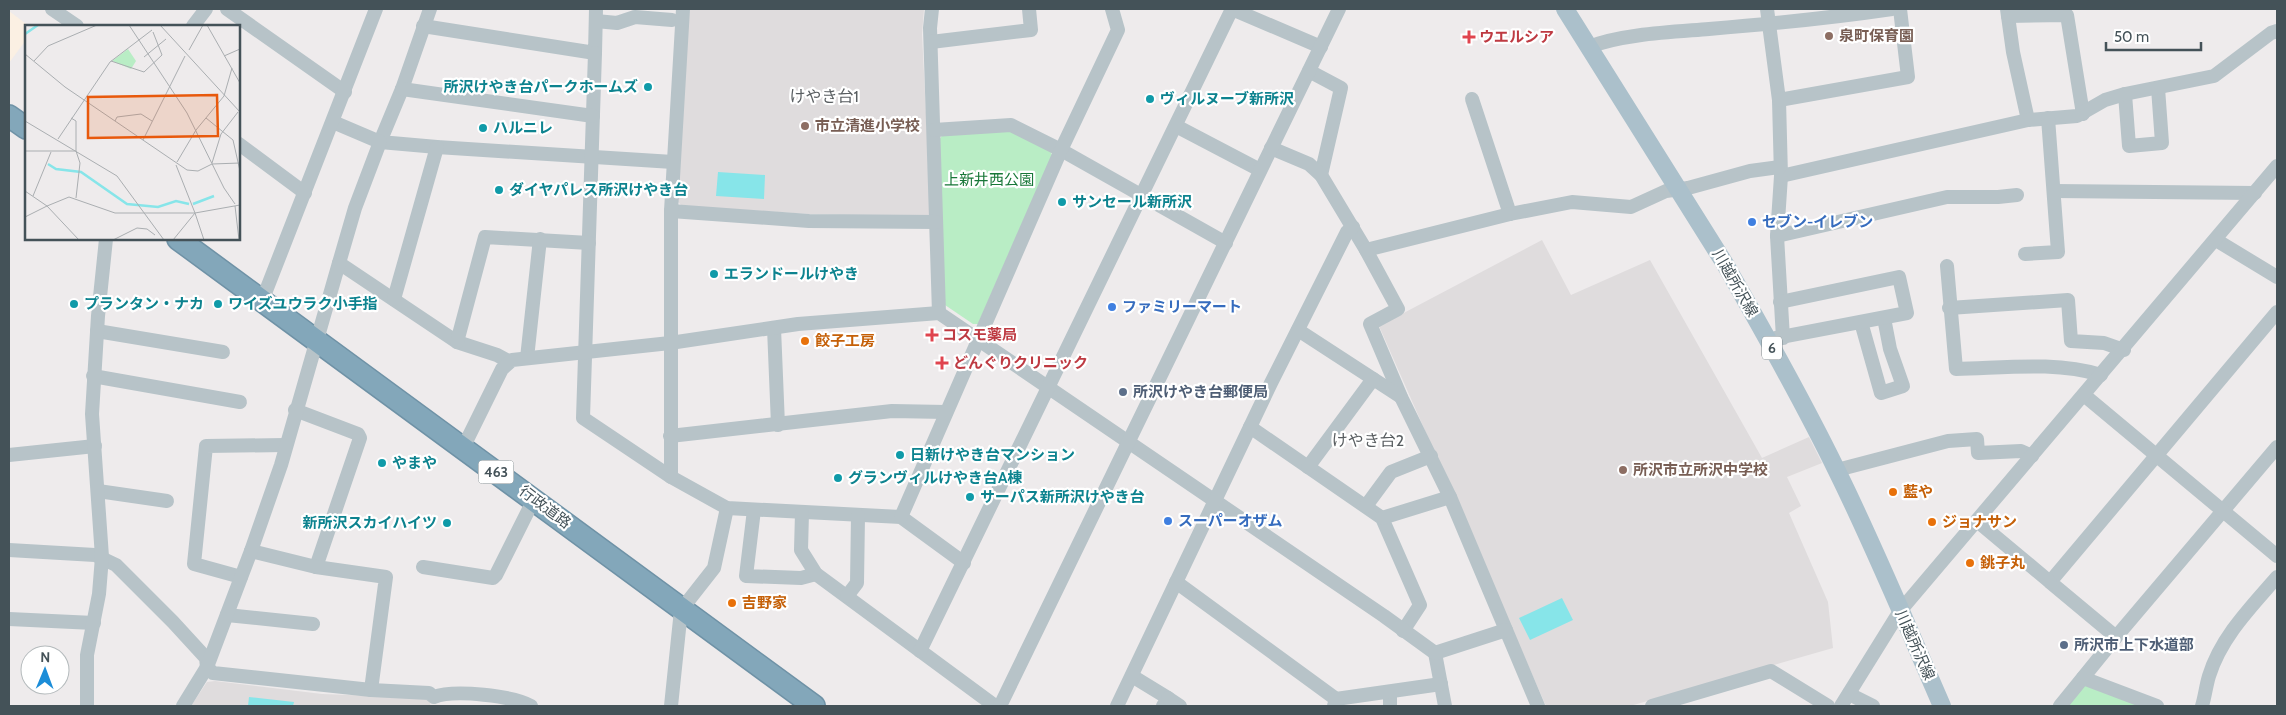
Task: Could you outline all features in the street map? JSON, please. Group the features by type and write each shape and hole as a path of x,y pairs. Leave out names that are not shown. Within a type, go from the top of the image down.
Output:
{"highway":[{"path":"9,116 25,127"},
{"name":"行政道路","path":"179,240 814,706"}],"main road":[{"name":"川越所沢線","path":"1565,9 1725,264 1775,339 1837,470 1941,706"}],"street":[{"path":"52,9 75,25"},
{"path":"194,25 206,9"},
{"path":"227,9 345,92"},
{"path":"262,301 376,9"},
{"path":"183,706 208,667 252,551 281,465 295,410 355,208 402,89 430,9"},
{"path":"671,477 671,211 684,9"},
{"path":"932,9 931,42 939,313"},
{"path":"931,42 1031,30 1029,9"},
{"path":"901,517 1061,150 1118,30 1112,9"},
{"path":"920,651 1232,9 1321,47"},
{"path":"1000,706 1339,9"},
{"path":"1767,9 1779,100 1781,171 1777,236 1780,302 1775,339 1907,313 1899,277 1780,302"},
{"path":"1588,47 1601,42 1676,32 1768,24 1892,9"},
{"path":"1779,100 1908,77 1900,9"},
{"path":"2028,120 2008,12 2068,15 2083,114"},
{"path":"672,20 635,17 616,23 596,15 584,418 671,477 727,508 901,517 964,563"},
{"path":"423,26 595,53"},
{"path":"1366,250 1510,214 1572,202 1631,207 1666,191 1750,171 1781,171 2028,120 2077,116 2105,100 2124,94 2214,76 2271,33 2277,32"},
{"path":"1309,71 1341,88 1321,175"},
{"path":"2124,94 2129,146 2162,143 2158,88"},
{"path":"402,89 593,116"},
{"path":"1472,98 1510,214"},
{"path":"2026,254 2058,252 2048,118"},
{"path":"333,122 380,142 592,158 673,162"},
{"path":"934,130 1011,125 1061,150 1140,196 1226,242"},
{"path":"1176,126 1260,170"},
{"path":"240,145 305,193"},
{"path":"394,299 437,147"},
{"path":"1271,148 1309,164 1321,175 1353,227 1398,310 1370,324 1402,398 1450,497 1538,706"},
{"path":"1841,706 1900,611 2124,350 2277,166"},
{"path":"2054,190 2255,193"},
{"path":"1777,236 1947,198 2017,195"},
{"path":"671,211 810,220 936,222"},
{"path":"1117,706 1250,427 1347,232 1353,227"},
{"path":"457,342 485,237 589,242"},
{"path":"527,358 540,239"},
{"path":"87,706 87,655 99,594 102,557 92,414 93,376 106,240"},
{"path":"2216,240 2277,277"},
{"path":"339,263 457,342 498,355 508,362"},
{"path":"1947,266 1956,369 2051,366 2078,368 2101,375"},
{"path":"1950,308 2068,300 2070,341 2104,344 2124,350"},
{"path":"2050,582 2277,312"},
{"path":"463,448 499,375 508,362 527,358 670,343 774,328 939,313 979,338 1435,653 1445,706"},
{"path":"1861,322 1881,393 1903,386 1890,348 1884,318"},
{"path":"774,328 778,426"},
{"path":"1298,330 1402,398"},
{"path":"97,331 223,352"},
{"path":"93,376 240,402"},
{"path":"1308,467 1373,379"},
{"path":"2084,395 2277,556"},
{"path":"295,410 358,434 360,438 316,567"},
{"path":"670,436 778,426 892,411 946,412"},
{"path":"1250,427 1382,518 1420,605 1403,630"},
{"path":"1837,470 1948,441 1977,439 1978,452 2021,451 2032,456"},
{"path":"241,577 194,564 206,446 285,445"},
{"path":"9,455 95,446"},
{"path":"2060,706 2277,447"},
{"path":"1366,506 1391,472 1431,456"},
{"path":"98,491 167,501"},
{"path":"1382,518 1450,497"},
{"path":"423,567 493,578 534,499"},
{"path":"671,706 681,610 714,568 727,508"},
{"path":"754,510 746,576 801,578 816,574"},
{"path":"802,513 801,550 816,574 995,706"},
{"path":"847,596 857,583 858,516"},
{"path":"1977,521 2116,637"},
{"path":"9,550 102,557 116,564 174,622 206,658 208,667 213,673 371,690 429,693 434,701 442,694 474,692 531,706"},
{"path":"252,551 316,567 386,577 371,690"},
{"path":"2202,706 2209,675 2235,625 2277,577"},
{"path":"1176,582 1335,703 1441,684"},
{"path":"227,615 313,624"},
{"path":"9,619 94,623"},
{"path":"1435,653 1506,630"},
{"path":"1652,706 1771,671 1828,706"},
{"path":"1132,676 1170,704"},
{"path":"2083,678 2157,706"},
{"path":"1390,692 1390,706"},
{"path":"1849,694 1873,706"}],"shaded area":[{"name":"市立清進小学校","path":"689,9 924,9 922,34 931,213 926,217 810,214 682,206 678,202"},
{"path":"9,11 28,25 25,25 25,41 9,63"},
{"name":"所沢市立所沢中学校","path":"1542,240 1571,295 1650,260 1762,458 1809,437 1822,463 1787,477 1801,506 1789,513 1828,602 1833,648 1630,706 1546,706 1379,326"},
{"path":"215,681 322,694 428,698 431,700 430,706 191,706 207,682"}],"green space":[{"name":"上新井西公園","path":"1011,131 1050,150 1052,155 978,324 973,324 945,305 939,140 943,134"},
{"path":"2088,685 2141,706 2067,706 2083,686"}],"water":[{"path":"718,172 765,175 764,199 716,196"},
{"path":"1562,598 1573,620 1530,640 1519,618"},
{"path":"249,697 294,702 293,706 248,706"}],"place":[{"name":"泉町保育園","path":"1829,36"},
{"name":"ウエルシア","path":"1469,37"},
{"name":"所沢けやき台パークホームズ","path":"648,87"},
{"name":"ヴィルヌーブ新所沢","path":"1150,99"},
{"name":"市立清進小学校","path":"805,126"},
{"name":"ハルニレ","path":"483,128"},
{"name":"ダイヤパレス所沢けやき台","path":"499,190"},
{"name":"サンセール新所沢","path":"1062,202"},
{"name":"セブン-イレブン","path":"1752,222"},
{"name":"エランドールけやき","path":"714,274"},
{"name":"プランタン・ナカ","path":"74,304"},
{"name":"ワイズユウラク小手指","path":"218,304"},
{"name":"ファミリーマート","path":"1112,307"},
{"name":"コスモ薬局","path":"932,335"},
{"name":"餃子工房","path":"805,341"},
{"name":"どんぐりクリニック","path":"942,363"},
{"name":"所沢けやき台郵便局","path":"1123,392"},
{"name":"日新けやき台マンション","path":"900,455"},
{"name":"やまや","path":"382,463"},
{"name":"所沢市立所沢中学校","path":"1623,470"},
{"name":"グランヴィルけやき台A棟","path":"838,478"},
{"name":"藍や","path":"1893,492"},
{"name":"サーパス新所沢けやき台","path":"970,497"},
{"name":"スーパーオザム","path":"1168,521"},
{"name":"ジョナサン","path":"1932,522"},
{"name":"新所沢スカイハイツ","path":"447,523"},
{"name":"銚子丸","path":"1970,563"},
{"name":"吉野家","path":"732,603"},
{"name":"所沢市上下水道部","path":"2064,645"}],"district":[{"name":"けやき台1","path":"824,96"},
{"name":"けやき台2","path":"1368,440"}]}
